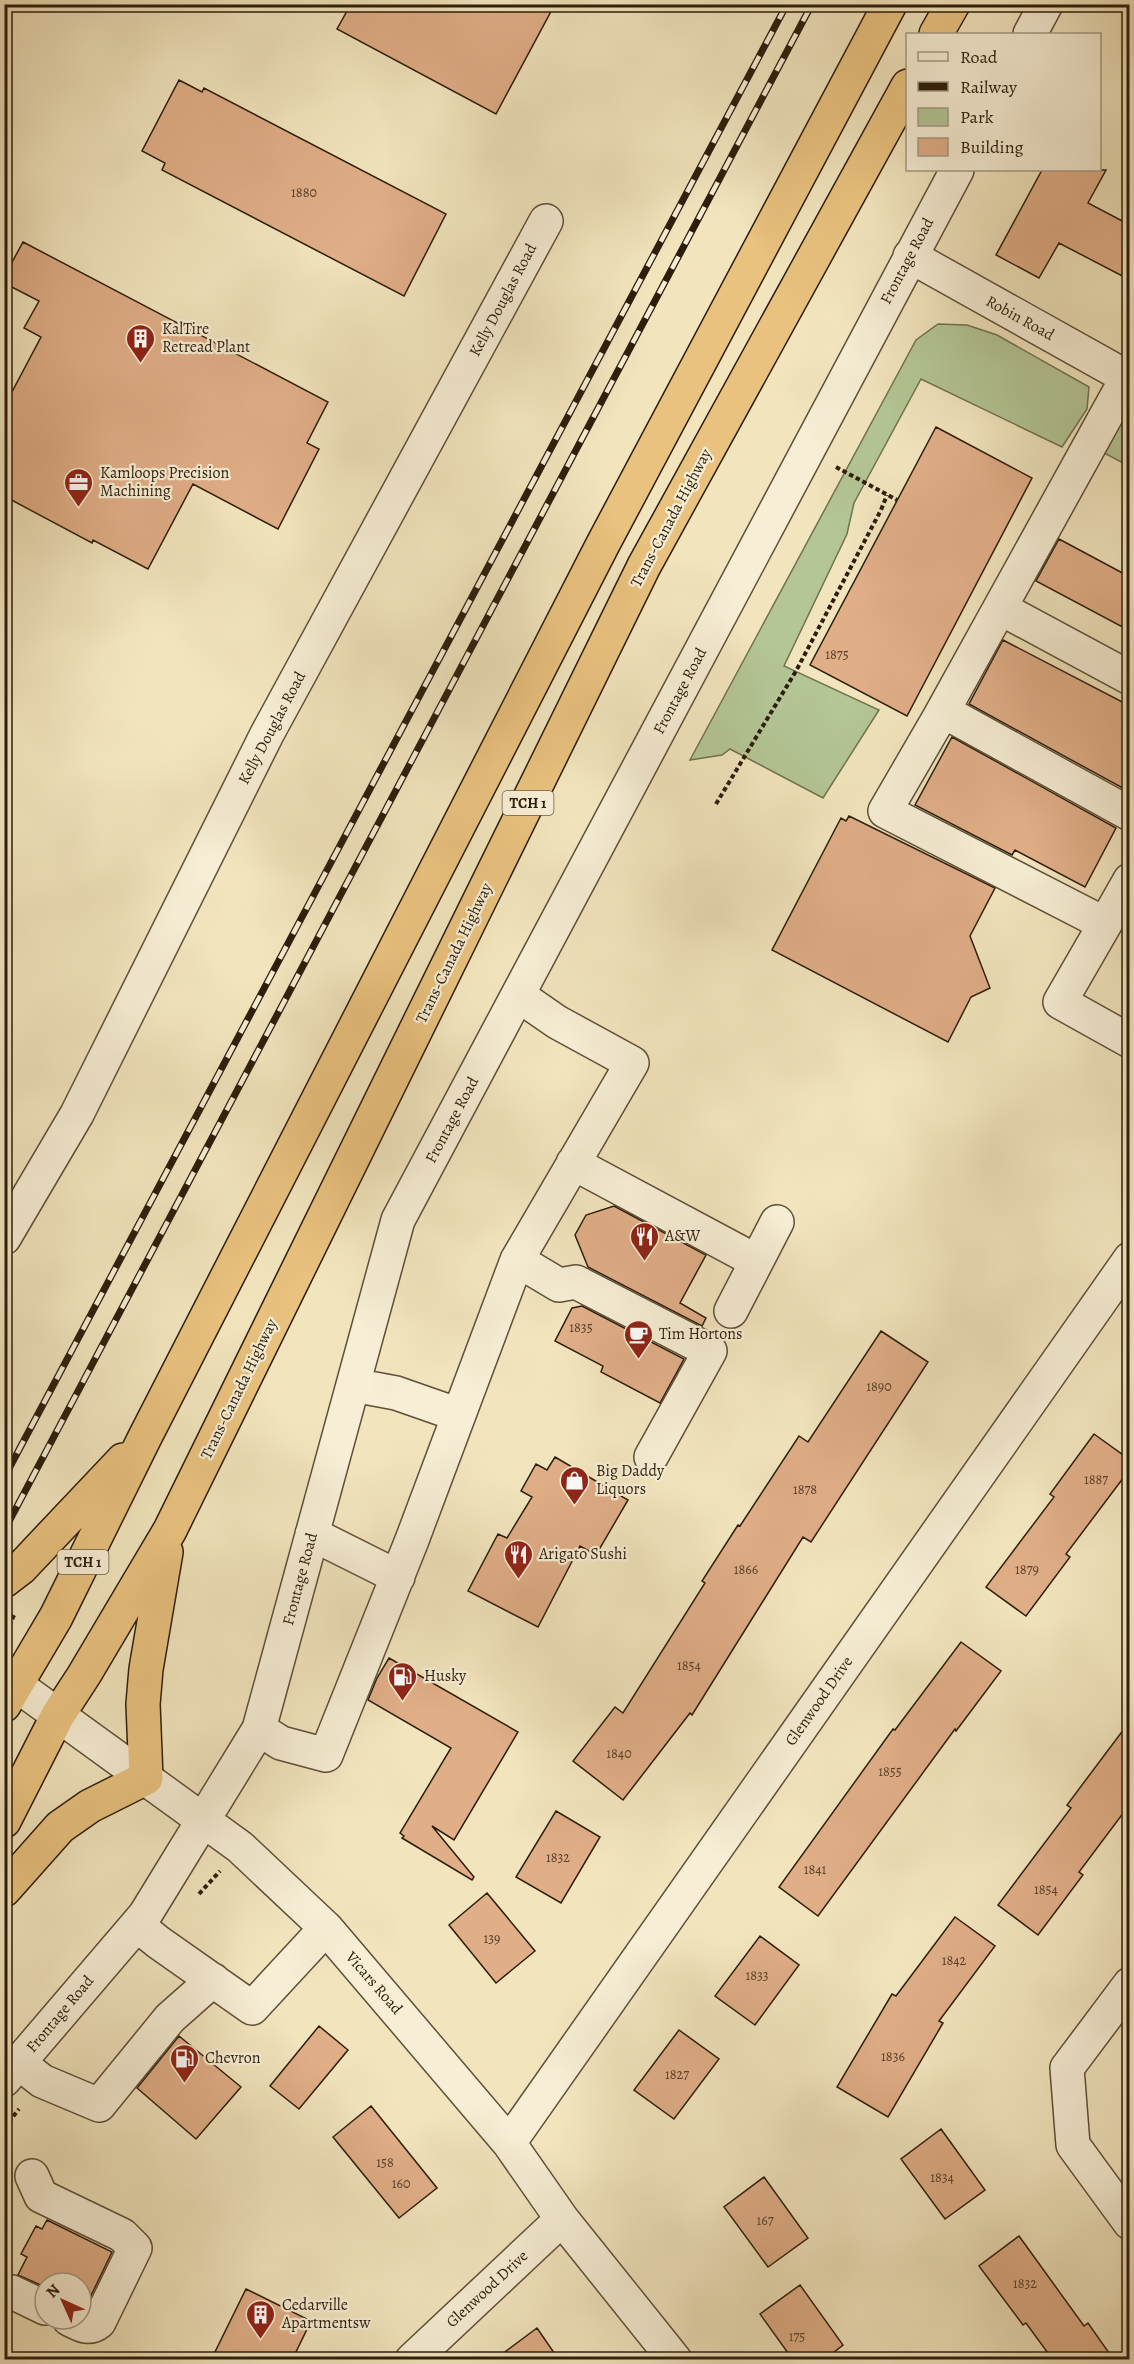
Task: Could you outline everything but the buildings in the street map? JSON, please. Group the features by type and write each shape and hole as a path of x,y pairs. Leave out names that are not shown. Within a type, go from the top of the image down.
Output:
{"highway":[{"name":"TCH 1","path":"9,1688 56,1617 145,1437 603,544 890,4"},
{"path":"937,33 952,4"},
{"name":"Trans-Canada Highway","path":"4,1821 58,1715 170,1530 644,566 906,90"},
{"path":"4,1581 21,1568 145,1437"},
{"path":"4,1890 60,1827 90,1806 146,1778 143,1704 146,1669 170,1530"}],"street":[{"path":"1031,33 1046,4"},
{"name":"Frontage Road","path":"12,2072 145,1915 259,1729 398,1220 956,171"},
{"name":"Kelly Douglas Road","path":"4,1238 77,1114 267,734 546,221"},
{"name":"Robin Road","path":"910,256 1128,378"},
{"path":"1105,924 885,811 1128,378"},
{"path":"1000,608 1130,678"},
{"path":"943,711 1130,814"},
{"path":"1130,880 1060,1002 1130,1041"},
{"path":"259,1729 281,1743 326,1755 398,1577 517,1260 632,1062 581,1037 518,995"},
{"path":"573,1163 756,1261"},
{"path":"730,1311 777,1222"},
{"name":"Glenwood Drive","path":"509,2143 1130,1259"},
{"path":"517,1260 559,1285 576,1282 710,1351 651,1457"},
{"path":"354,1385 396,1394 459,1415"},
{"path":"312,1534 398,1577"},
{"name":"Vicars Road","path":"9,1688 58,1715 240,1847 326,1928 509,2143 562,2219 675,2360"},
{"path":"137,1925 252,2008 326,1928"},
{"path":"12,2072 99,2105 170,2018 213,1980"},
{"path":"1130,1984 1066,2068 1073,2145 1130,2223"},
{"path":"33,2176 41,2196 122,2235 135,2248 99,2322 93,2327"},
{"name":"Glenwood Drive","path":"412,2360 562,2219"},
{"path":"12,2292 33,2302"}],"path":[{"path":"806,451 897,500"},
{"path":"716,804 796,672 887,495"}],"green space":[{"path":"938,324 967,325 997,335 1089,387 1087,409 1062,447 921,379 854,503 847,534 784,666 879,710 823,798 730,749 722,755 690,760 916,340"},
{"path":"1129,419 1129,466 1104,453 1117,426"}],"railway":[{"path":"4,1478 787,4"},
{"path":"4,1531 812,4"}],"place":[{"name":"KalTire Retread Plant","path":"141,364"},
{"name":"Kamloops Precision Machining","path":"79,508"},
{"name":"A&W","path":"644,1262"},
{"name":"Tim Hortons","path":"638,1360"},
{"name":"Big Daddy Liquors","path":"575,1506"},
{"name":"Arigato Sushi","path":"518,1580"},
{"name":"Husky","path":"403,1702"},
{"name":"Chevron","path":"184,2084"},
{"name":"Cedarville Apartmentsw","path":"261,2340"}]}
